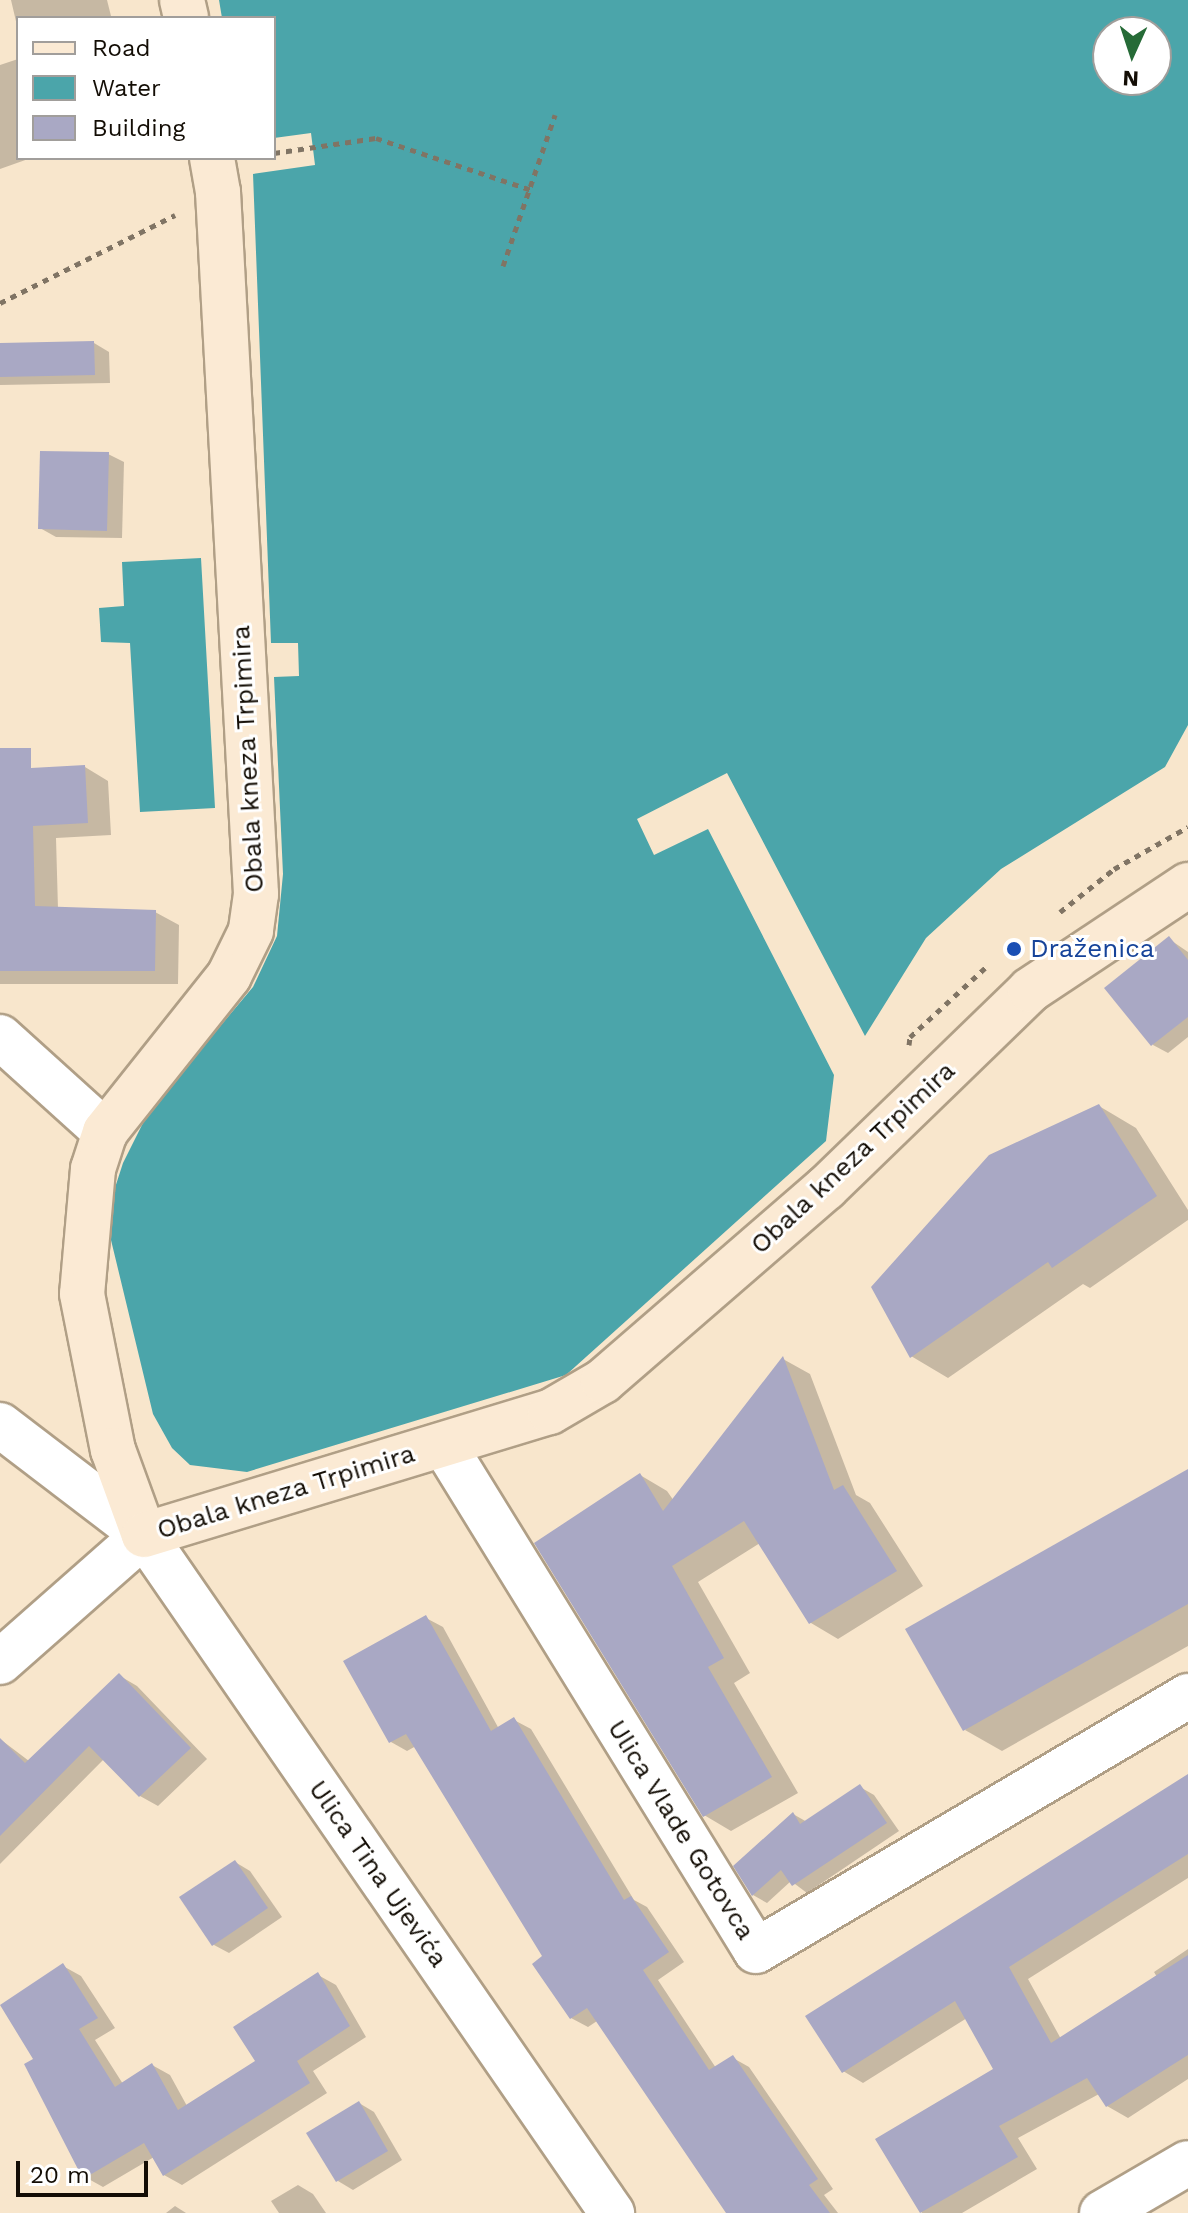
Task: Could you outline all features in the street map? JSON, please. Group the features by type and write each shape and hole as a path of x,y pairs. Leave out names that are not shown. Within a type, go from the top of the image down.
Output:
{"street":[{"name":"Obala kneza Trpimira","path":"215,175 256,894 251,931 229,976 105,1132 86,1210 82,1294 113,1450 144,1535 550,1412 603,1381 826,1188 1030,990 1188,885"},
{"path":"0,1037 105,1132"},
{"name":"Ulica Tina Ujevića","path":"0,1425 144,1535 612,2213"},
{"name":"Ulica Vlade Gotovca","path":"444,1445 756,1951 1188,1696"},
{"path":"0,1662 144,1535"},
{"path":"1102,2213 1188,2163"}],"path":[{"path":"503,266 555,115"},
{"path":"276,153 376,138 531,190"},
{"path":"0,303 215,175"}],"water":[{"path":"219,0 1188,0 1188,725 1165,767 1001,869 926,938 865,1036 727,773 637,819 654,855 708,829 834,1075 826,1141 566,1375 247,1472 190,1465 172,1448 153,1414 111,1240 112,1197 123,1163 149,1111 253,987 277,936 283,874 274,677 299,676 298,643 271,643 253,174 315,165 311,133 276,138 276,16 222,16"},
{"path":"201,558 215,808 140,812 130,643 101,642 99,608 124,606 122,562"}],"building":[{"path":"94,341 95,375 0,377 0,343"},
{"path":"40,451 109,452 107,531 38,529"},
{"path":"0,748 31,748 31,768 85,765 88,823 33,826 35,906 156,910 155,971 0,971"},
{"path":"1169,936 1188,960 1188,1017 1151,1046 1104,988"},
{"path":"1099,1104 1157,1196 1052,1268 1048,1262 910,1358 871,1287 989,1155"},
{"path":"783,1356 834,1490 843,1485 897,1571 809,1624 744,1521 672,1566 724,1658 708,1667 772,1777 703,1817 534,1543 640,1473 663,1511"},
{"path":"1188,1469 1188,1604 963,1731 905,1629"},
{"path":"426,1615 491,1731 514,1717 624,1900 631,1896 669,1952 643,1970 709,2070 733,2055 818,2179 809,2185 830,2213 726,2213 587,2008 570,2019 532,1964 542,1956 406,1734 389,1743 343,1661"},
{"path":"119,1673 191,1748 139,1797 89,1746 0,1836 0,1738 25,1763"},
{"path":"1188,1774 1188,1854 1009,1967 1051,2043 1188,1955 1188,2055 1106,2107 1087,2078 999,2126 1018,2157 920,2213 875,2139 993,2069 955,2001 842,2073 805,2016"},
{"path":"860,1784 887,1823 792,1886 781,1870 752,1896 733,1866 793,1812 800,1824"},
{"path":"235,1860 268,1908 212,1946 179,1897"},
{"path":"63,1963 98,2018 79,2029 115,2087 152,2063 178,2110 255,2061 233,2027 318,1972 350,2026 297,2061 310,2083 163,2176 144,2143 83,2179 24,2064 33,2059 0,2005"},
{"path":"359,2101 388,2151 336,2182 306,2133"}],"place":[{"name":"Draženica","path":"1014,949"}]}
